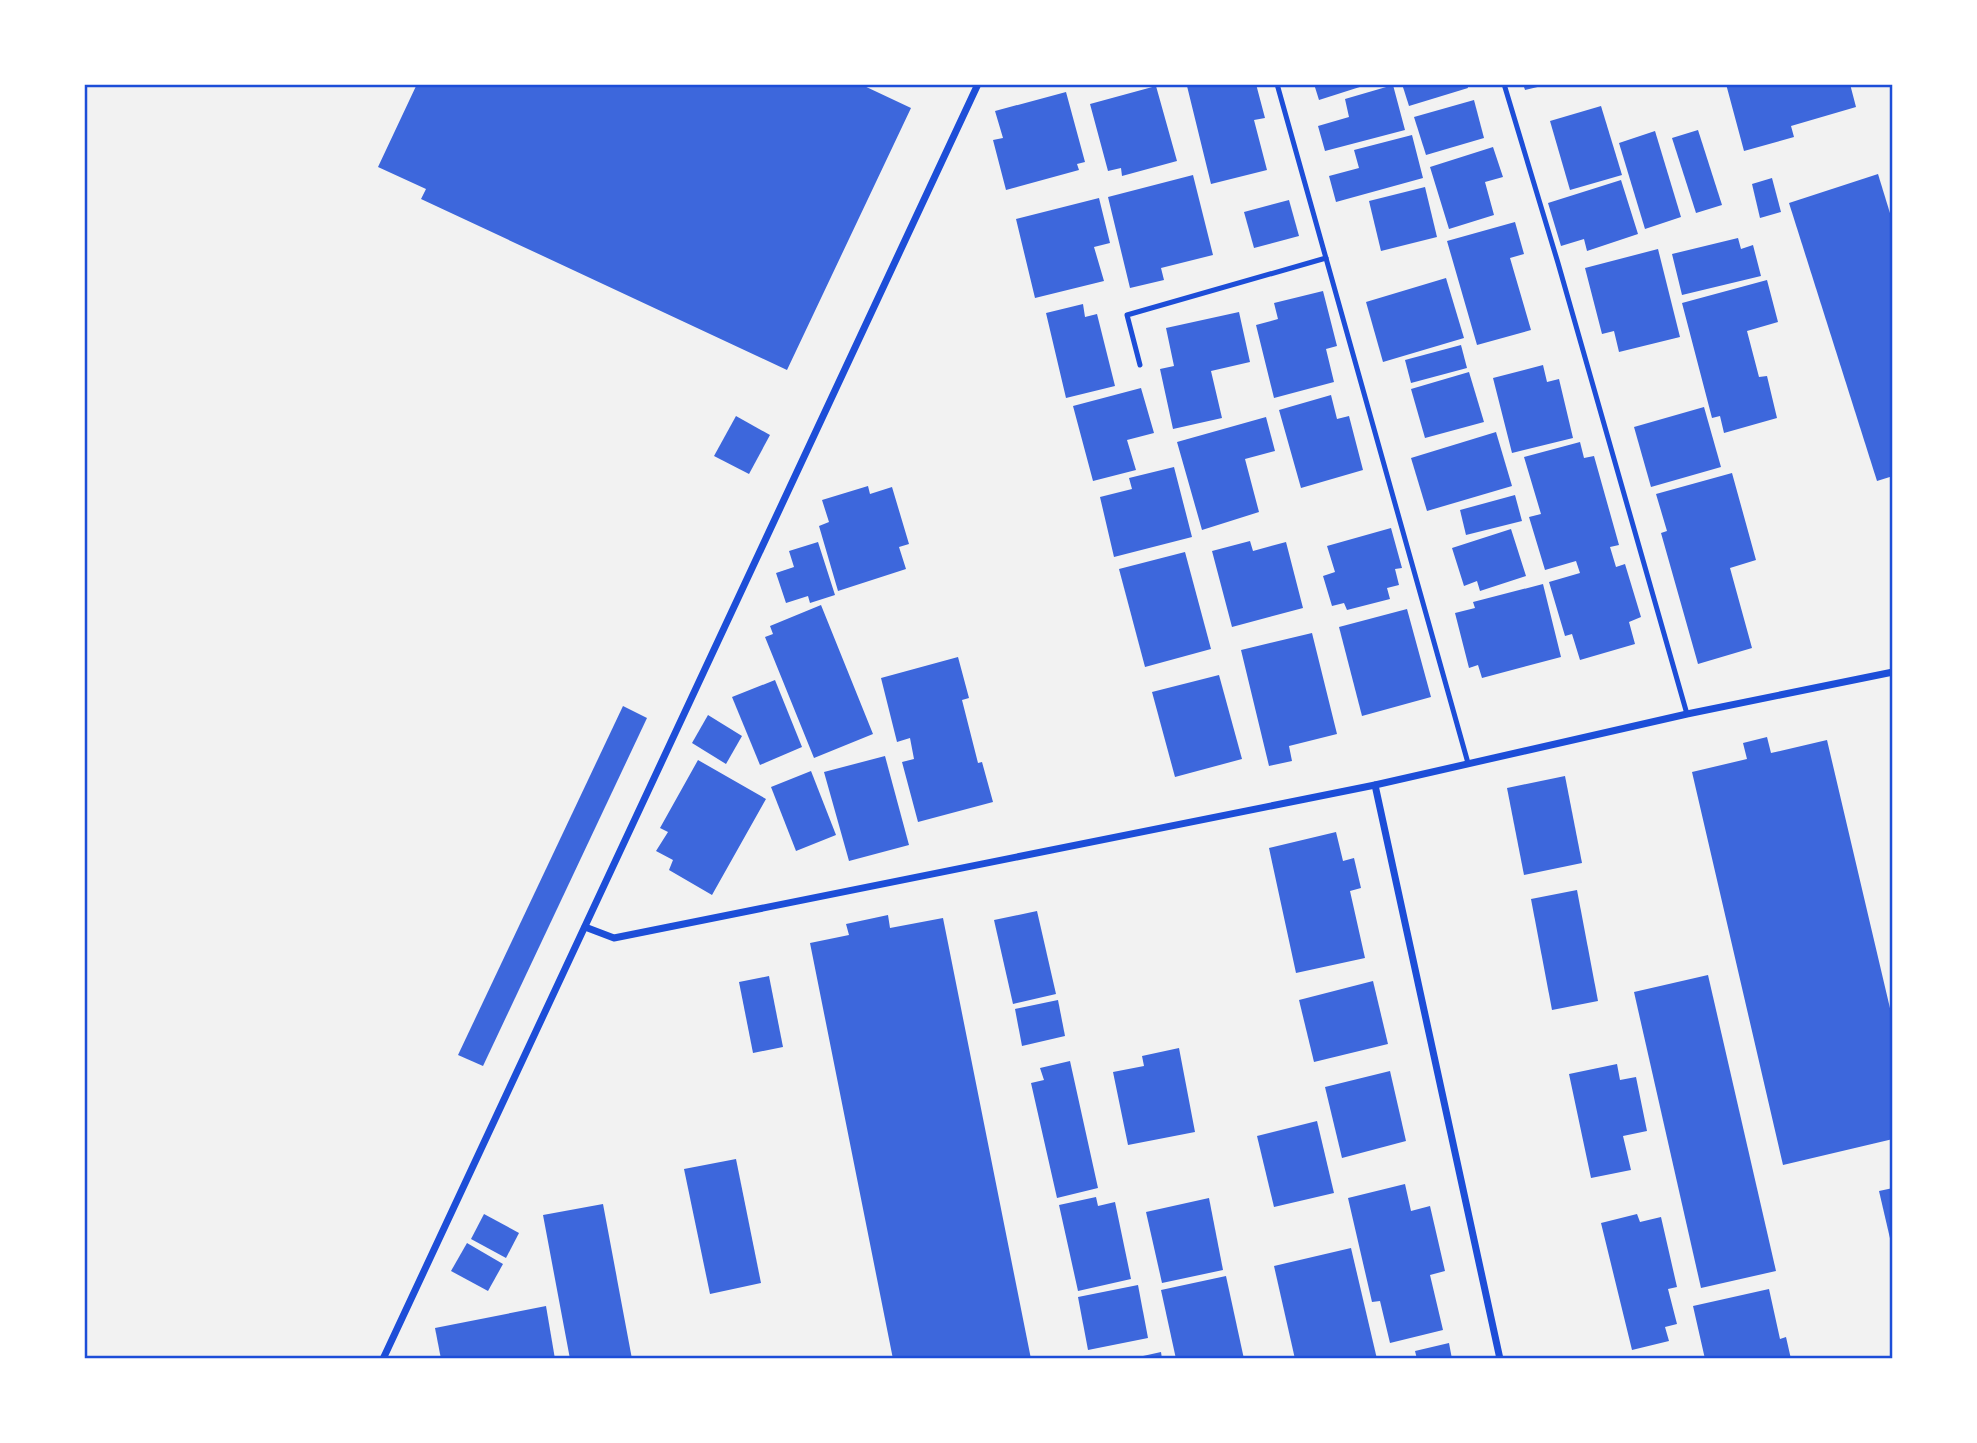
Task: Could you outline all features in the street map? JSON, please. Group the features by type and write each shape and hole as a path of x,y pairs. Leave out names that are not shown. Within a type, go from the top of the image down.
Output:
{"street":[{"path":"383,1359 978,84"},
{"path":"585,927 614,938 1375,785 1687,714 1893,672"},
{"path":"1375,785 1500,1359"}],"lane":[{"path":"1278,84 1468,763"},
{"path":"1504,84 1687,714"},
{"path":"1140,365 1127,315 1326,258"}],"building":[{"path":"417,84 860,84 911,108 787,370 421,199 426,189 378,167"},
{"path":"1256,84 1265,118 1254,120 1267,170 1211,184 1187,86"},
{"path":"1314,84 1366,84 1366,85 1319,100"},
{"path":"1402,84 1467,84 1468,88 1409,106"},
{"path":"1523,84 1546,84 1546,85 1525,90"},
{"path":"1726,84 1850,84 1856,107 1791,126 1794,137 1744,151"},
{"path":"1393,85 1405,130 1325,151 1318,126 1349,117 1345,99"},
{"path":"1156,86 1177,161 1122,176 1121,168 1108,171 1090,104"},
{"path":"1066,92 1085,162 1077,164 1079,170 1006,190 993,140 1003,138 995,111"},
{"path":"1474,100 1484,138 1426,155 1414,117"},
{"path":"1601,106 1622,175 1570,190 1550,121"},
{"path":"1698,130 1722,205 1696,213 1672,138"},
{"path":"1655,131 1681,217 1645,229 1619,143"},
{"path":"1412,135 1423,178 1336,202 1329,176 1359,168 1354,150"},
{"path":"1493,147 1503,177 1485,182 1494,215 1449,229 1430,167"},
{"path":"1878,174 1893,223 1893,476 1877,481 1789,203"},
{"path":"1193,175 1213,255 1161,268 1164,280 1130,288 1108,197"},
{"path":"1772,178 1781,212 1760,218 1752,184"},
{"path":"1621,180 1638,234 1587,251 1584,239 1561,246 1548,203"},
{"path":"1425,187 1437,237 1381,251 1369,201"},
{"path":"1099,198 1110,243 1094,247 1104,281 1035,298 1016,219"},
{"path":"1289,200 1299,236 1254,248 1244,212"},
{"path":"1515,222 1524,254 1510,258 1531,330 1477,345 1447,241"},
{"path":"1738,238 1741,249 1753,245 1761,276 1682,295 1672,254"},
{"path":"1658,249 1680,337 1619,352 1614,331 1602,334 1585,268"},
{"path":"1446,278 1464,338 1383,362 1366,302"},
{"path":"1767,280 1778,322 1747,331 1759,377 1767,376 1777,418 1724,433 1720,416 1712,418 1682,303"},
{"path":"1323,291 1337,346 1326,349 1334,382 1274,398 1256,325 1278,319 1274,303"},
{"path":"1083,304 1085,317 1097,314 1115,386 1066,398 1046,313"},
{"path":"1239,312 1250,362 1211,371 1222,418 1173,429 1160,369 1174,366 1166,328"},
{"path":"1461,345 1467,368 1411,383 1405,360"},
{"path":"1543,365 1547,382 1559,379 1573,438 1512,453 1493,378"},
{"path":"1469,372 1484,422 1425,438 1411,389"},
{"path":"1141,388 1154,433 1127,440 1136,470 1093,481 1073,406"},
{"path":"1331,395 1337,419 1349,416 1363,470 1301,488 1279,410"},
{"path":"1704,407 1721,467 1651,487 1634,427"},
{"path":"736,416 770,435 749,474 714,456"},
{"path":"1266,417 1275,451 1245,459 1259,512 1202,530 1177,442"},
{"path":"1496,432 1512,486 1427,511 1411,458"},
{"path":"1580,442 1584,458 1594,456 1619,545 1610,547 1616,567 1625,564 1641,617 1629,622 1635,644 1580,660 1572,634 1565,636 1549,582 1580,573 1576,561 1545,570 1529,517 1541,514 1524,457"},
{"path":"1174,467 1192,537 1114,557 1100,497 1132,489 1129,478"},
{"path":"1732,473 1756,560 1730,568 1752,648 1698,664 1661,533 1667,531 1656,494"},
{"path":"868,486 870,494 892,487 909,544 899,547 906,569 838,591 819,526 829,522 822,500"},
{"path":"1515,495 1522,521 1466,535 1460,510"},
{"path":"1391,528 1402,568 1395,569 1399,585 1387,588 1390,599 1347,610 1344,603 1332,606 1323,576 1335,572 1327,546"},
{"path":"1511,529 1526,576 1480,591 1477,581 1464,586 1452,548"},
{"path":"1250,541 1253,551 1286,542 1303,608 1232,627 1212,551"},
{"path":"818,542 835,595 810,603 808,596 786,603 776,573 794,567 789,551"},
{"path":"1185,552 1211,649 1145,667 1119,569"},
{"path":"1543,584 1561,657 1482,678 1478,665 1469,668 1455,613 1475,608 1473,602"},
{"path":"821,605 873,734 814,758 765,637 773,634 770,626"},
{"path":"1407,609 1431,697 1362,716 1339,627"},
{"path":"1312,633 1337,734 1289,746 1292,761 1269,766 1241,650"},
{"path":"958,657 969,698 962,700 978,763 982,762 993,802 918,822 902,762 914,759 910,738 897,742 881,678"},
{"path":"1219,675 1242,759 1175,777 1152,692"},
{"path":"775,680 802,747 760,765 732,697"},
{"path":"623,706 647,718 483,1066 458,1055"},
{"path":"708,715 742,736 726,764 692,743"},
{"path":"1767,737 1771,753 1827,740 1893,1021 1893,1139 1783,1165 1692,772 1747,759 1743,743"},
{"path":"885,756 909,845 849,861 824,772"},
{"path":"698,760 766,799 712,895 669,870 673,860 656,851 668,832 660,828"},
{"path":"811,771 836,835 796,851 771,787"},
{"path":"1565,776 1582,863 1524,875 1507,788"},
{"path":"1336,832 1343,861 1354,858 1361,888 1350,891 1365,958 1296,973 1269,848"},
{"path":"1577,890 1598,1001 1552,1010 1531,899"},
{"path":"1037,911 1056,994 1013,1004 994,920"},
{"path":"888,915 890,928 943,918 1031,1359 893,1359 810,943 849,935 846,924"},
{"path":"1708,975 1776,1271 1701,1288 1634,992"},
{"path":"769,976 783,1047 753,1053 739,982"},
{"path":"1373,981 1388,1044 1314,1062 1299,1000"},
{"path":"1058,1000 1065,1036 1022,1046 1015,1009"},
{"path":"1179,1048 1195,1132 1128,1145 1113,1072 1144,1066 1142,1056"},
{"path":"1070,1061 1098,1188 1057,1198 1031,1083 1044,1080 1040,1068"},
{"path":"1617,1064 1620,1080 1636,1077 1647,1131 1623,1136 1631,1170 1591,1178 1569,1074"},
{"path":"1390,1071 1406,1141 1342,1158 1325,1087"},
{"path":"1317,1121 1334,1193 1274,1207 1257,1136"},
{"path":"736,1159 761,1283 710,1294 684,1169"},
{"path":"1405,1184 1411,1211 1430,1206 1445,1271 1430,1275 1443,1330 1390,1343 1380,1301 1372,1302 1348,1198"},
{"path":"1893,1188 1893,1247 1892,1247 1879,1191"},
{"path":"1096,1197 1098,1206 1115,1202 1131,1279 1078,1291 1059,1205"},
{"path":"1209,1198 1223,1270 1162,1283 1146,1212"},
{"path":"603,1204 632,1359 570,1359 543,1215"},
{"path":"484,1214 519,1233 506,1258 471,1239"},
{"path":"1637,1214 1640,1222 1661,1217 1677,1287 1668,1289 1677,1324 1665,1327 1669,1341 1632,1350 1601,1223"},
{"path":"467,1243 503,1264 488,1291 451,1271"},
{"path":"1351,1248 1377,1359 1295,1359 1274,1266"},
{"path":"1226,1276 1244,1359 1176,1359 1161,1290"},
{"path":"1138,1285 1148,1338 1088,1350 1078,1297"},
{"path":"1769,1289 1780,1339 1786,1337 1791,1359 1705,1359 1693,1306"},
{"path":"546,1306 555,1359 441,1359 435,1328"},
{"path":"1449,1343 1452,1359 1417,1359 1415,1351"},
{"path":"1161,1352 1162,1359 1134,1359 1134,1358"}]}
